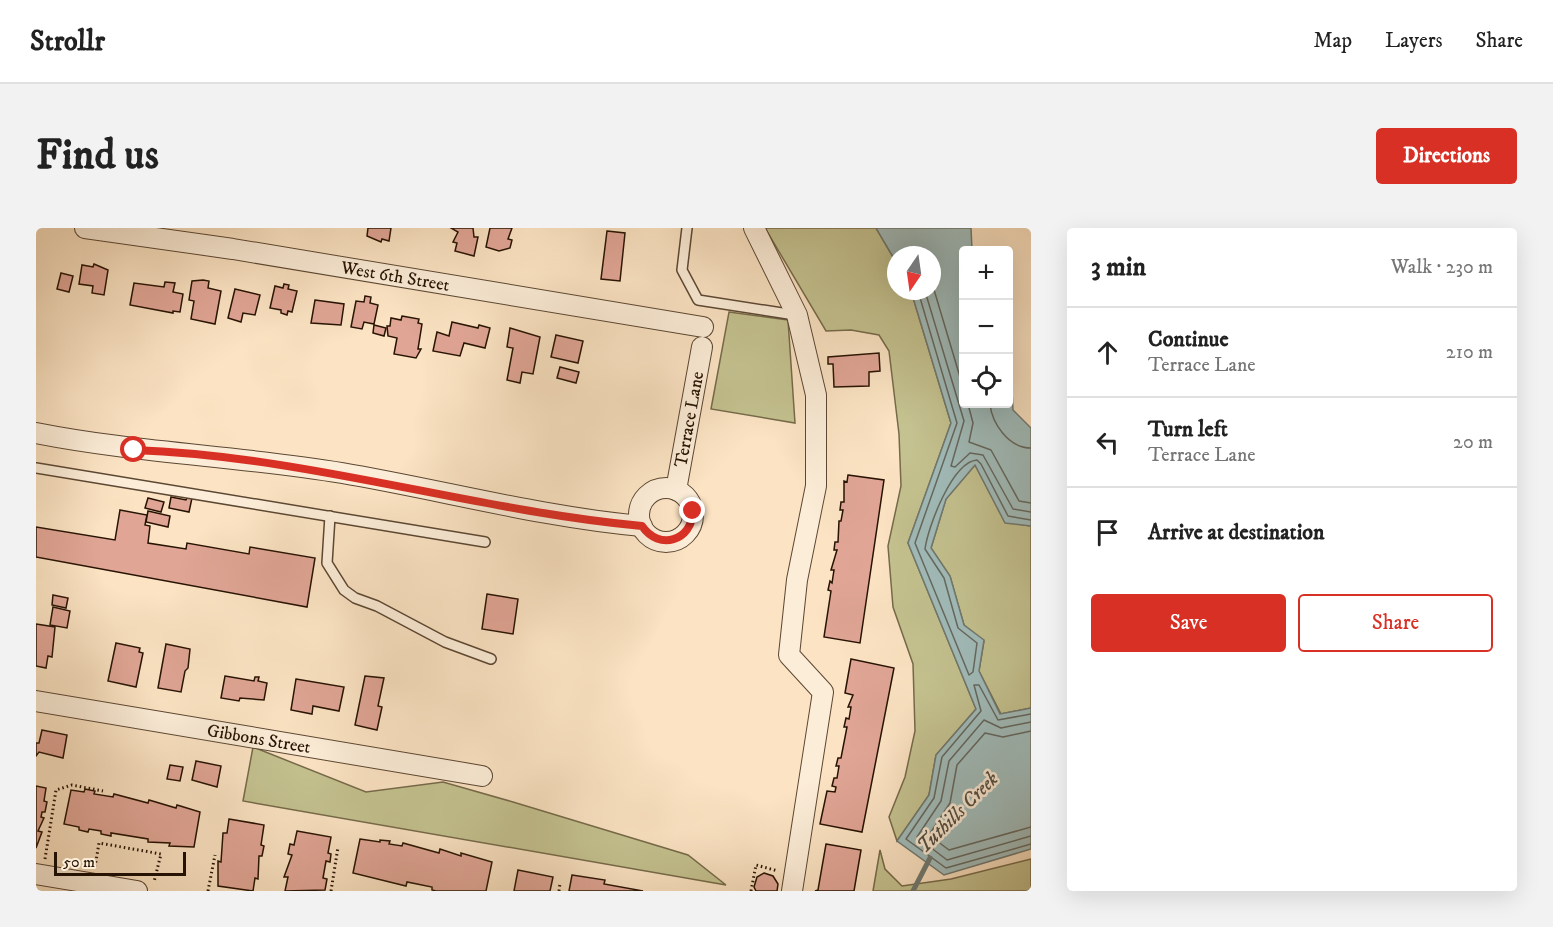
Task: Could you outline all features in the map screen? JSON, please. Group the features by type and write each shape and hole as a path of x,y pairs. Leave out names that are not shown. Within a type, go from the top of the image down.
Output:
{"street":[{"name":"West 6th Street","path":"85,228 233,249 703,327"},
{"path":"754,228 797,315 816,395 816,486 797,580 789,655 823,692 792,891"},
{"name":"Terrace Lane","path":"676,490 702,348"},
{"name":"Terrace Lane","path":"36,433 134,450 172,451 341,473 591,521 642,526"},
{"name":"Terrace Lane","path":"658,489 676,490 684,495 693,511 693,519 685,534 670,541 653,538 642,526 640,508 650,493 658,489"},
{"name":"Gibbons Street","path":"36,701 482,776"},
{"path":"39,875 137,891"}],"lane":[{"path":"687,228 682,270 698,300 797,315"},
{"path":"36,468 485,542"},
{"path":"330,516 327,563 344,590 355,598 394,614 445,642 491,659"}],"path":[{"path":"39,875 56,790 72,785 103,791"},
{"path":"93,884 99,843 161,854 152,891"},
{"path":"331,891 338,847"},
{"path":"208,891 214,855"},
{"path":"751,891 756,865 782,872"},
{"path":"559,891 560,883"}],"shaded area":[{"path":"765,228 876,228 887,247 887,300 914,300 951,423 908,543 976,709 936,755 929,795 897,841 889,817 905,777 915,731 913,664 893,607 888,546 901,486 899,434 889,351 879,335 851,330 826,331"},
{"path":"729,312 788,320 795,423 711,409"},
{"path":"975,465 1005,522 1031,526 1031,708 1001,714 979,671 984,641 964,625 950,576 931,548 946,499"},
{"path":"253,747 366,792 443,782 513,802 688,855 726,885 243,801"},
{"path":"880,850 885,869 902,886 951,879 1031,859 1031,891 873,891"}],"water":[{"path":"876,228 971,228 972,246 959,246 959,408 1013,408 1031,428 1031,526 1005,523 975,465 946,499 931,548 950,576 964,625 984,640 979,671 1000,714 1031,708 1031,849 944,875 897,841 929,795 936,755 976,709 908,543 951,423 914,300 941,300 941,246 887,247"}],"building":[{"path":"368,228 391,228 389,241 382,239 381,242 367,236"},
{"path":"451,228 473,228 474,237 478,237 474,256 455,251 457,243 453,242 458,232"},
{"path":"490,228 512,228 508,239 512,240 510,248 499,251 486,247"},
{"path":"607,231 625,233 620,281 601,279"},
{"path":"94,264 108,270 104,295 92,293 93,286 79,284 82,265 93,267"},
{"path":"61,273 73,276 69,292 57,289"},
{"path":"192,281 209,281 208,288 221,291 215,324 191,319 194,301 189,300"},
{"path":"165,282 175,283 173,292 183,294 180,312 173,311 173,313 130,305 134,283 164,287"},
{"path":"284,284 289,285 288,289 297,291 292,312 288,311 287,315 281,313 281,310 270,308 275,286 283,288"},
{"path":"235,289 260,295 255,315 243,313 241,322 228,318"},
{"path":"365,296 371,297 370,303 378,305 374,324 364,322 362,329 351,327 356,301 364,302"},
{"path":"315,300 344,304 341,325 311,323"},
{"path":"402,316 419,319 418,323 422,324 418,349 421,349 416,358 394,354 397,338 388,336 387,326 390,326 391,318 401,320"},
{"path":"452,322 478,328 479,325 490,328 485,348 464,343 460,356 433,351 437,332 449,336"},
{"path":"374,325 386,328 384,336 373,333"},
{"path":"510,328 540,337 533,374 522,372 520,383 507,380 513,348 507,347"},
{"path":"556,335 583,341 578,363 551,357"},
{"path":"879,353 880,371 869,372 869,386 834,387 833,364 828,364 828,357"},
{"path":"560,367 579,372 576,383 557,378"},
{"path":"848,475 884,480 860,643 824,637 831,591 828,590 830,581 832,583 834,570 831,570 837,550 834,550 835,542 838,542 839,521 841,521 843,510 840,510 841,502 844,502 844,481 847,482"},
{"path":"171,497 186,500 192,498 189,512 169,508"},
{"path":"148,498 164,502 161,512 145,508"},
{"path":"120,510 147,515 145,525 150,526 148,543 186,549 187,543 249,554 250,547 315,558 307,607 36,557 36,527 115,540"},
{"path":"148,511 170,516 168,527 146,522"},
{"path":"487,594 518,599 513,634 482,629"},
{"path":"53,595 68,598 66,608 52,605"},
{"path":"53,607 70,611 67,628 50,625"},
{"path":"36,624 55,627 52,657 48,656 46,668 36,666"},
{"path":"116,643 140,648 139,652 143,653 136,687 108,681"},
{"path":"166,644 190,649 188,668 185,671 181,692 158,688"},
{"path":"851,659 894,668 862,832 820,824 827,791 835,792 836,787 832,786 834,778 837,778 839,766 836,766 838,758 841,758 847,727 844,727 846,718 849,719 851,707 848,707 853,695 845,693"},
{"path":"225,676 254,681 255,677 259,677 258,681 267,683 264,700 240,698 239,701 221,698"},
{"path":"365,676 384,678 378,706 382,707 377,730 355,725"},
{"path":"296,679 344,687 339,711 313,706 312,714 291,710"},
{"path":"42,730 67,735 63,758 39,752 36,756 36,743 39,743"},
{"path":"196,761 221,766 217,787 192,780"},
{"path":"170,765 183,767 180,781 167,779"},
{"path":"36,786 46,788 44,801 47,802 45,812 42,812 41,817 44,818 38,831 42,832 36,848"},
{"path":"85,789 95,791 94,794 113,797 114,794 148,803 149,800 176,808 177,805 200,812 194,847 169,846 170,843 148,842 148,839 111,833 111,836 89,829 88,832 79,830 79,827 64,824 71,790 84,792"},
{"path":"229,819 264,825 261,845 264,846 262,856 259,856 258,879 255,878 253,891 218,886 218,861 221,862 223,833 227,833"},
{"path":"297,831 331,837 328,853 331,854 330,862 326,861 323,878 327,879 325,890 285,891 288,877 284,877 292,855 288,854 290,844 294,845"},
{"path":"360,839 390,841 389,844 402,846 403,843 439,853 440,849 492,862 486,891 436,891 432,890 432,887 407,882 406,886 353,873"},
{"path":"826,844 861,850 854,891 815,891 818,890"},
{"path":"518,870 553,877 550,891 514,891"},
{"path":"764,873 773,876 778,884 777,891 756,891 754,887 757,877"},
{"path":"572,875 605,880 604,884 643,891 569,891"}],"waterway":[{"name":"Tuthills Creek","path":"913,891 930,858"}],"route":[{"path":"134,450 172,451 236,458 341,473 591,521 642,526 653,538 661,541 678,539 685,534 693,519 693,511"}]}
